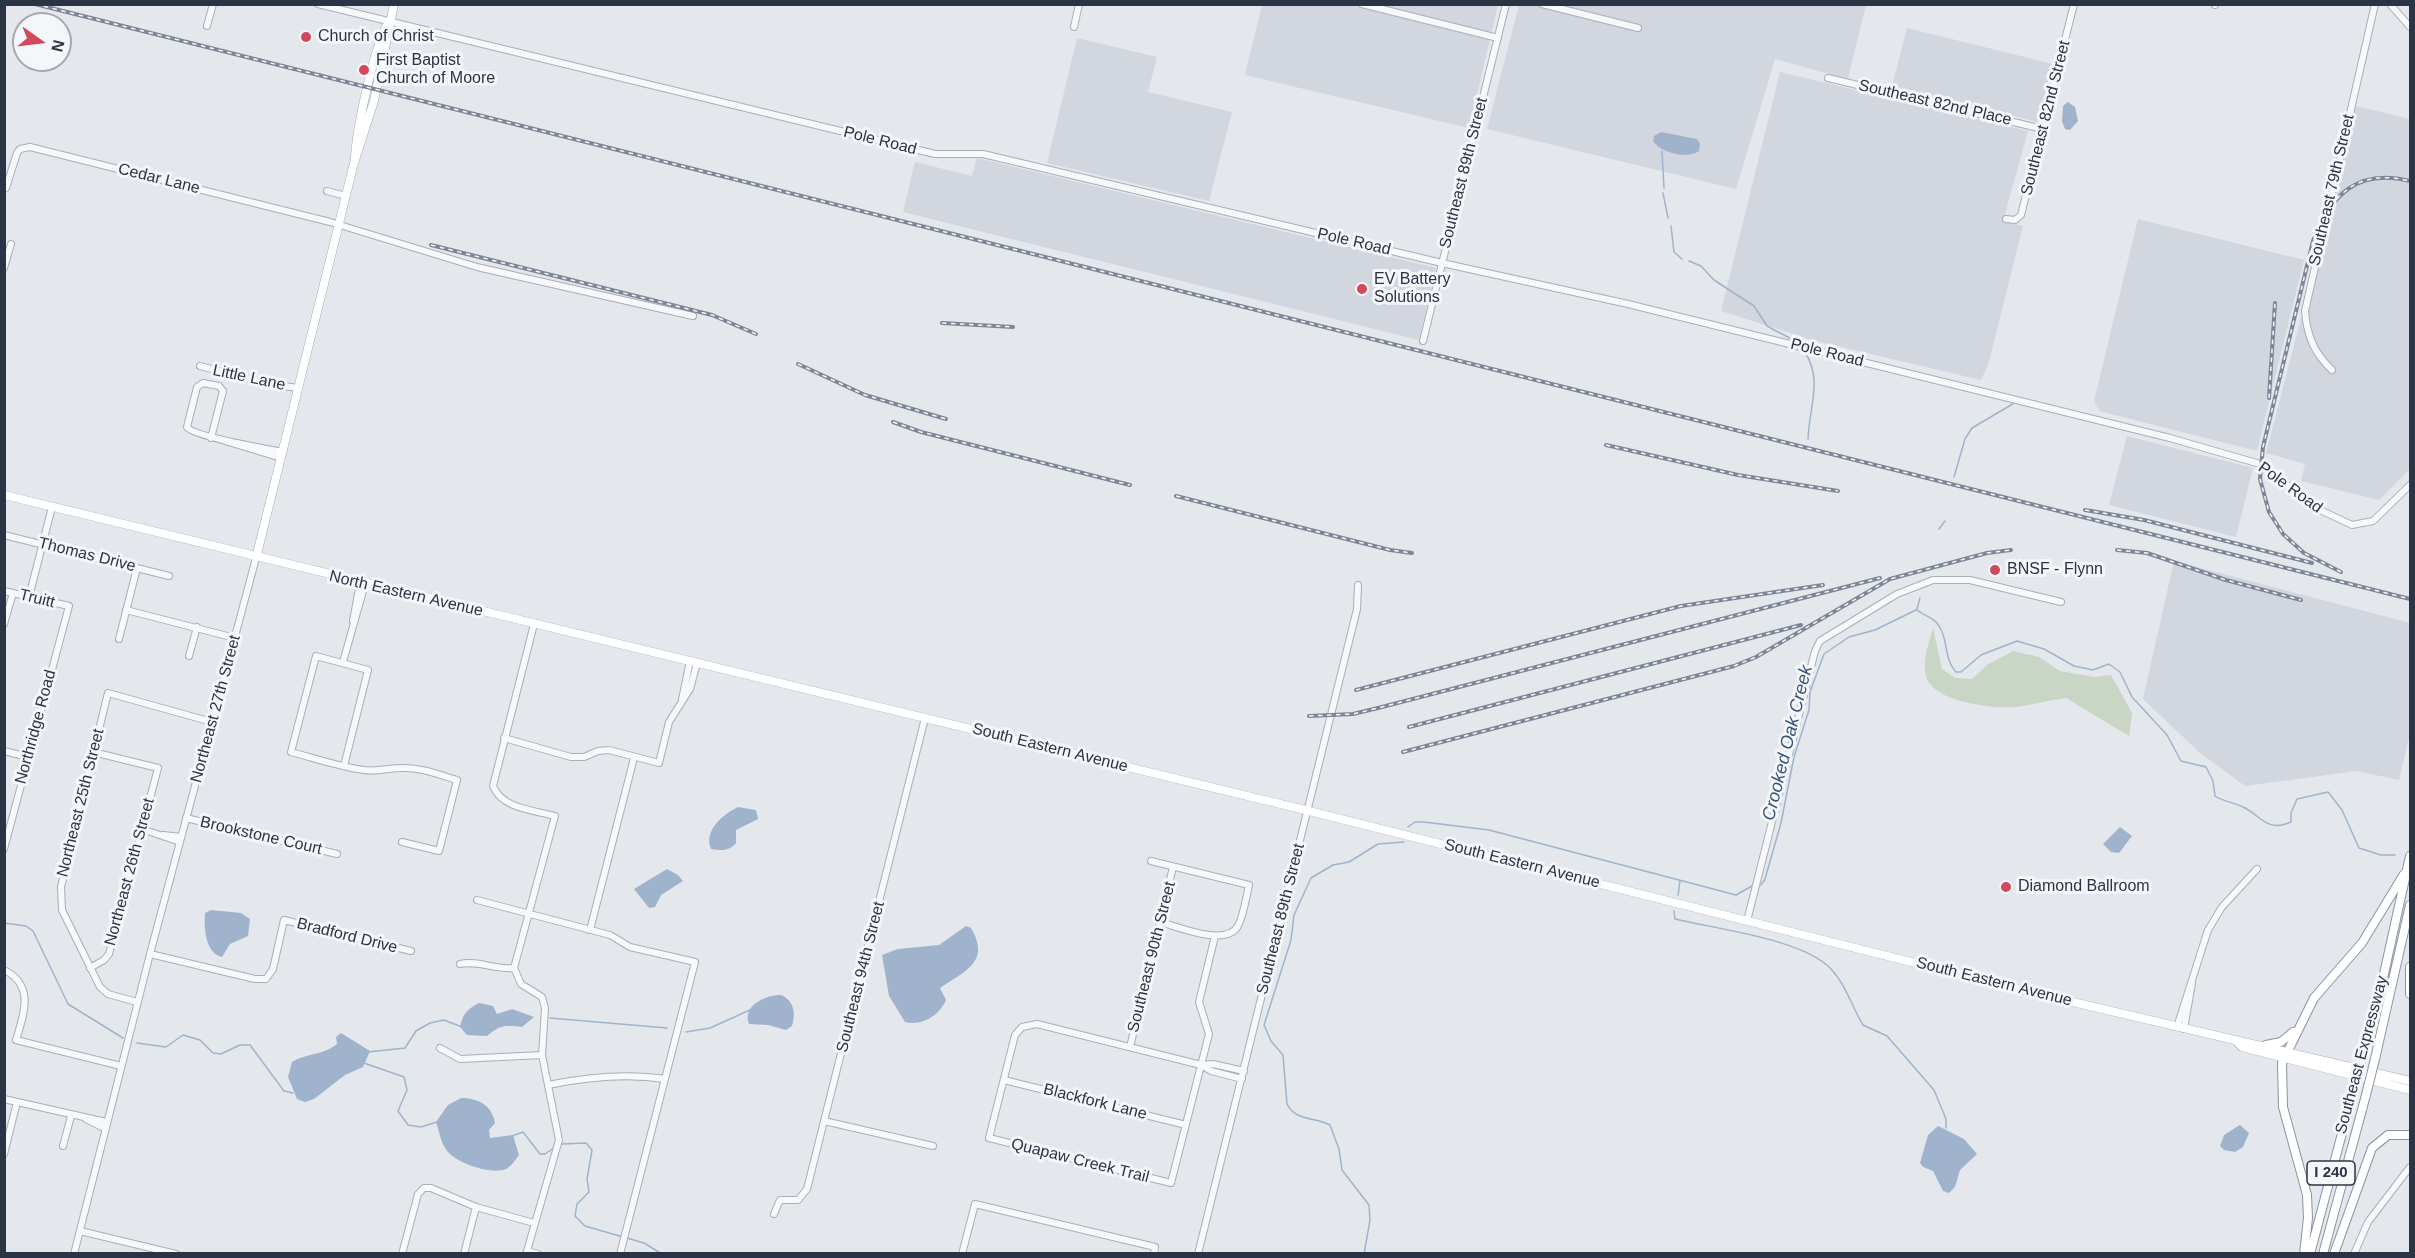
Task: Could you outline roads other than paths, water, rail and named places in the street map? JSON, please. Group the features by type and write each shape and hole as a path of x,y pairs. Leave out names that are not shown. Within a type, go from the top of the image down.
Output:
{"highway":[{"name":"Southeast Expressway","path":"2310,1254 2380,992 2404,874 2410,856"},
{"path":"2304,1254 2308,1218 2307,1195 2283,1107 2282,1063 2296,1030 2314,998 2371,931 2404,874"},
{"name":"Southeast Expressway","path":"2323,1254 2375,1059 2410,905"},
{"path":"2410,967 2410,994"},
{"path":"2266,1045 2281,1042 2296,1030"},
{"path":"2334,1254 2369,1152 2383,1137 2409,1135"}],"main road":[{"name":"Northeast 27th Street","path":"256,558 354,163 366,99 384,30 394,4"},
{"name":"North Eastern Avenue","path":"4,495 363,584 809,690"},
{"name":"South Eastern Avenue","path":"809,690 1307,810 2180,1028 2236,1041 2266,1045 2287,1054 2410,1090"},
{"name":"South Eastern Avenue","path":"2236,1041 2242,1047 2287,1054 2410,1081"}],"street":[{"path":"207,26 213,4"},
{"name":"Pole Road","path":"318,4 935,154 983,154 1442,263 1628,304 2227,453 2265,467 2318,509 2338,521 2352,525 2371,523 2410,485"},
{"path":"1074,27 1079,4"},
{"path":"1362,4 1498,38"},
{"name":"Southeast 89th Street","path":"1423,341 1506,4"},
{"path":"1542,4 1638,28"},
{"name":"Southeast 82nd Street","path":"2006,219 2015,220 2021,215 2074,4"},
{"name":"Southeast 79th Street","path":"2332,370 2314,350 2306,326 2305,311 2376,4"},
{"path":"2390,4 2410,27"},
{"name":"Southeast 82nd Place","path":"1828,78 2043,129"},
{"name":"Cedar Lane","path":"6,188 17,153 20,148 30,147 339,225 477,267 693,316"},
{"path":"327,191 346,196"},
{"path":"4,268 10,244"},
{"name":"Little Lane","path":"200,366 269,384 298,388"},
{"path":"211,438 223,391 219,386 203,383 197,387 187,427 192,433 211,438 282,455"},
{"path":"29,597 52,507"},
{"name":"Thomas Drive","path":"4,535 168,576"},
{"name":"Northeast 27th Street","path":"74,1254 137,1002 256,558"},
{"path":"119,639 137,568"},
{"path":"1747,921 1815,651 1820,641 1897,594 1933,580 1970,580 2061,602"},
{"path":"342,662 363,584"},
{"name":"Southeast 89th Street","path":"1198,1254 1357,609 1358,585"},
{"name":"Truitt","path":"4,591 69,606"},
{"path":"4,624 13,593"},
{"name":"Northridge Road","path":"4,849 69,606"},
{"path":"126,610 235,638"},
{"path":"534,624 493,778 496,794 506,803 555,816 514,968 521,984 542,997 545,1008 542,1055 559,1140 527,1252 538,1254"},
{"path":"189,656 196,627"},
{"path":"344,766 368,670 316,656 291,752 344,766 375,771 408,768 457,780 439,851 402,842"},
{"path":"504,738 572,757 584,757 598,750 609,750 659,763 669,722 690,689 693,662"},
{"name":"Northeast 25th Street","path":"90,968 64,914 60,890 108,693 212,722"},
{"name":"Southeast 94th Street","path":"774,1214 780,1200 798,1200 807,1189 925,718"},
{"path":"4,751 28,757"},
{"name":"Northeast 26th Street","path":"90,968 104,960 109,954 159,768 93,752"},
{"path":"590,930 634,758"},
{"name":"Brookstone Court","path":"186,818 337,854"},
{"path":"141,829 180,839"},
{"path":"1151,861 1250,885 1237,927 1226,936 1215,936 1160,922"},
{"name":"Southeast 90th Street","path":"1130,1047 1173,867"},
{"path":"2180,1028 2193,977 2215,916 2257,869"},
{"path":"477,900 610,935 630,946 695,962 620,1254"},
{"name":"Bradford Drive","path":"150,954 255,979 266,979 273,969 284,920 411,951"},
{"path":"1186,1125 1209,1030 1199,1002 1215,936"},
{"path":"460,964 471,961 493,968 514,968"},
{"path":"90,968 104,992 137,1002"},
{"path":"4,970 20,981 25,992 25,1009 16,1040 121,1066"},
{"path":"1004,1080 1015,1035 1022,1027 1037,1024 1201,1065 1211,1071 1242,1079"},
{"path":"440,1048 460,1059 542,1055"},
{"path":"1201,1065 1213,1064 1244,1071"},
{"path":"548,1085 581,1078 615,1076 665,1079"},
{"name":"Blackfork Lane","path":"1004,1080 1186,1125"},
{"name":"Quapaw Creek Trail","path":"1004,1080 990,1138 1171,1183 1186,1125"},
{"path":"4,1099 105,1125"},
{"path":"4,1154 17,1102"},
{"path":"63,1146 71,1116"},
{"path":"824,1120 933,1146"},
{"path":"2354,1254 2368,1222 2410,1167"},
{"path":"402,1254 420,1190 431,1188 476,1207 534,1223"},
{"path":"962,1254 975,1204 1155,1247 1154,1254"},
{"path":"464,1254 476,1207"},
{"path":"80,1231 176,1254"}],"water":[{"path":"2068,102 2075,107 2078,121 2070,130 2065,129 2062,121 2063,106"},
{"path":"1661,132 1697,139 1700,144 1699,151 1694,154 1681,155 1661,148 1653,141 1654,136"},
{"path":"738,807 756,810 758,819 736,830 736,843 731,848 711,849 709,842 712,829 721,818"},
{"path":"2120,827 2132,836 2119,853 2111,852 2103,844"},
{"path":"667,869 683,881 661,895 655,907 649,908 634,889"},
{"path":"211,910 241,913 250,919 248,936 230,944 222,957 212,951 207,939 205,913"},
{"path":"966,926 971,928 976,940 977,957 966,971 940,988 946,1000 939,1011 918,1023 905,1022 889,996 882,955 898,949 939,945"},
{"path":"781,995 789,1000 793,1008 792,1026 786,1030 768,1025 749,1024 749,1011 752,1006 762,999"},
{"path":"479,1003 493,1006 497,1014 512,1009 534,1017 522,1027 503,1027 487,1036 467,1035 460,1027 463,1019 466,1012"},
{"path":"341,1033 370,1051 363,1067 345,1075 314,1099 305,1102 297,1099 288,1077 292,1062 332,1048 337,1044 336,1037"},
{"path":"461,1098 478,1101 491,1112 495,1123 489,1130 490,1138 513,1135 519,1155 508,1168 493,1171 476,1167 459,1161 445,1148 436,1122 448,1105"},
{"path":"2240,1125 2249,1133 2243,1147 2235,1152 2224,1150 2220,1146 2224,1135"},
{"path":"1938,1126 1964,1139 1977,1154 1960,1170 1955,1187 1949,1193 1943,1191 1933,1171 1923,1167 1920,1163 1928,1135"}],"waterway":[{"path":"1662,151 1664,188"},
{"path":"1663,193 1668,218"},
{"path":"1671,226 1674,252 1682,259"},
{"path":"1689,261 1701,266 1714,280 1754,306 1767,326 1799,343"},
{"path":"1805,352 1813,373 1814,384 1808,439"},
{"path":"1954,477 1965,439 1972,428 2016,402"},
{"path":"1939,529 1945,521"},
{"path":"1917,609 1920,598"},
{"name":"Crooked Oak Creek","path":"1761,885 1765,879 1781,823 1794,757 1809,710 1810,692 1824,654 1849,637 1875,630 1916,610"},
{"name":"Crooked Oak Creek","path":"1917,610 1935,621 1941,629 1949,661 1956,672 1961,672 1981,655 2017,641 2044,649 2074,666 2093,670 2109,664 2120,672 2132,697 2167,735 2181,761 2206,767 2213,781 2215,796 2249,810 2264,822 2282,825 2291,822 2291,813 2297,799 2328,792 2342,810 2359,848 2381,855 2395,855"},
{"name":"Crooked Oak Creek","path":"1408,827 1415,822 1424,822 1489,830 1736,895 1752,886"},
{"name":"Crooked Oak Creek","path":"1364,1254 1370,1220 1369,1205 1342,1170 1339,1149 1330,1125 1300,1116 1287,1104 1283,1055 1271,1041 1264,1025 1291,940 1294,915 1311,878 1333,865 1349,862 1378,844 1404,842"},
{"path":"1678,895 1680,881"},
{"path":"1674,911 1675,919 1758,936 1801,950 1831,969 1845,989 1863,1025 1887,1036 1934,1090 1946,1119 1946,1128"},
{"path":"4,923 26,926 33,931 68,1004 123,1038"},
{"path":"686,1032 710,1028 750,1010"},
{"path":"550,1018 667,1028"},
{"path":"368,1052 405,1048 416,1031 430,1023 444,1020 462,1027"},
{"path":"137,1043 166,1047 183,1035 200,1040 213,1053 221,1054 240,1045 250,1045 284,1091 293,1093"},
{"path":"364,1063 404,1077 407,1090 398,1111 408,1125 421,1127 437,1122"},
{"path":"512,1136 523,1132 540,1154 545,1154 555,1147"},
{"path":"561,1144 586,1143 592,1150 587,1179 589,1192 577,1204 575,1216 585,1226 623,1237"},
{"path":"627,1238 644,1243 662,1254"}],"railway":[{"path":"35,4 2410,599"},
{"path":"2341,572 2304,553 2283,534 2269,512 2260,479 2263,447 2313,241 2320,224 2338,198 2349,188 2361,182 2375,178 2410,181"},
{"path":"431,245 712,315 756,334"},
{"path":"2269,398 2275,303"},
{"path":"942,323 1013,327"},
{"path":"798,364 865,395 946,419"},
{"path":"893,422 921,432 1130,485"},
{"path":"1606,445 1738,475 1838,491"},
{"path":"1176,496 1390,550 1412,553"},
{"path":"2085,510 2144,520 2312,563"},
{"path":"1403,752 1734,666 1756,657 1890,579 1987,553 2011,550"},
{"path":"2117,550 2147,553 2226,580 2301,600"},
{"path":"1309,716 1353,714 1378,708 1880,578"},
{"path":"1356,690 1681,606 1823,585"},
{"path":"1409,727 1801,625"}],"place":[{"name":"Church of Christ","path":"306,37"},
{"name":"First Baptist Church of Moore","path":"364,70"},
{"name":"EV Battery Solutions","path":"1362,289"},
{"name":"BNSF - Flynn","path":"1995,570"},
{"name":"Diamond Ballroom","path":"2006,887"}]}
